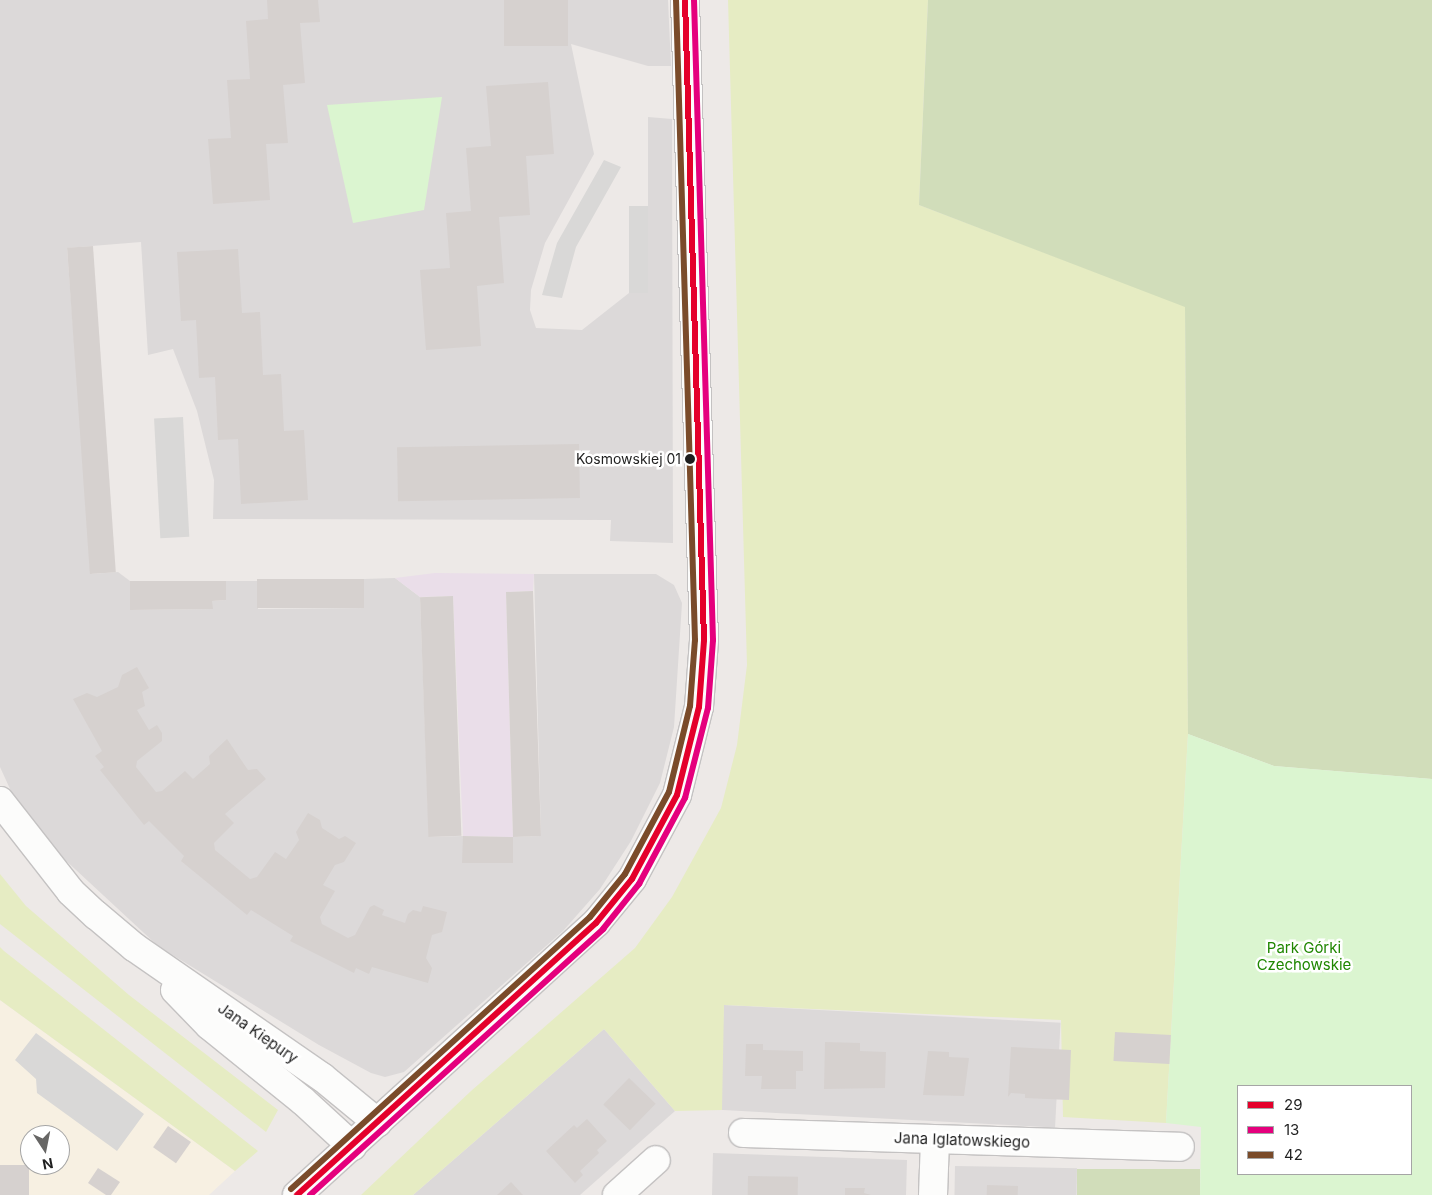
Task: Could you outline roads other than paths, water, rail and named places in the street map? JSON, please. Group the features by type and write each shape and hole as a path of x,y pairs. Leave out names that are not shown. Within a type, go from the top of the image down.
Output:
{"street":[{"path":"297,1195 572,948 617,900 660,832 686,768 699,707 704,640 684,0"},
{"name":"Jana Kiepury","path":"0,801 71,892 134,947 209,1026 303,1101 352,1146"},
{"name":"Jana Kiepury","path":"134,947 322,1077 378,1123"},
{"name":"Jana Iglatowskiego","path":"743,1133 1180,1147"},
{"path":"933,1195 935,1140"},
{"path":"617,1195 656,1160"}],"place":[{"name":"Kosmowskiej 01","path":"690,459"}],"park label":[{"name":"Park Górki Czechowskie","path":"1304,956"}]}
